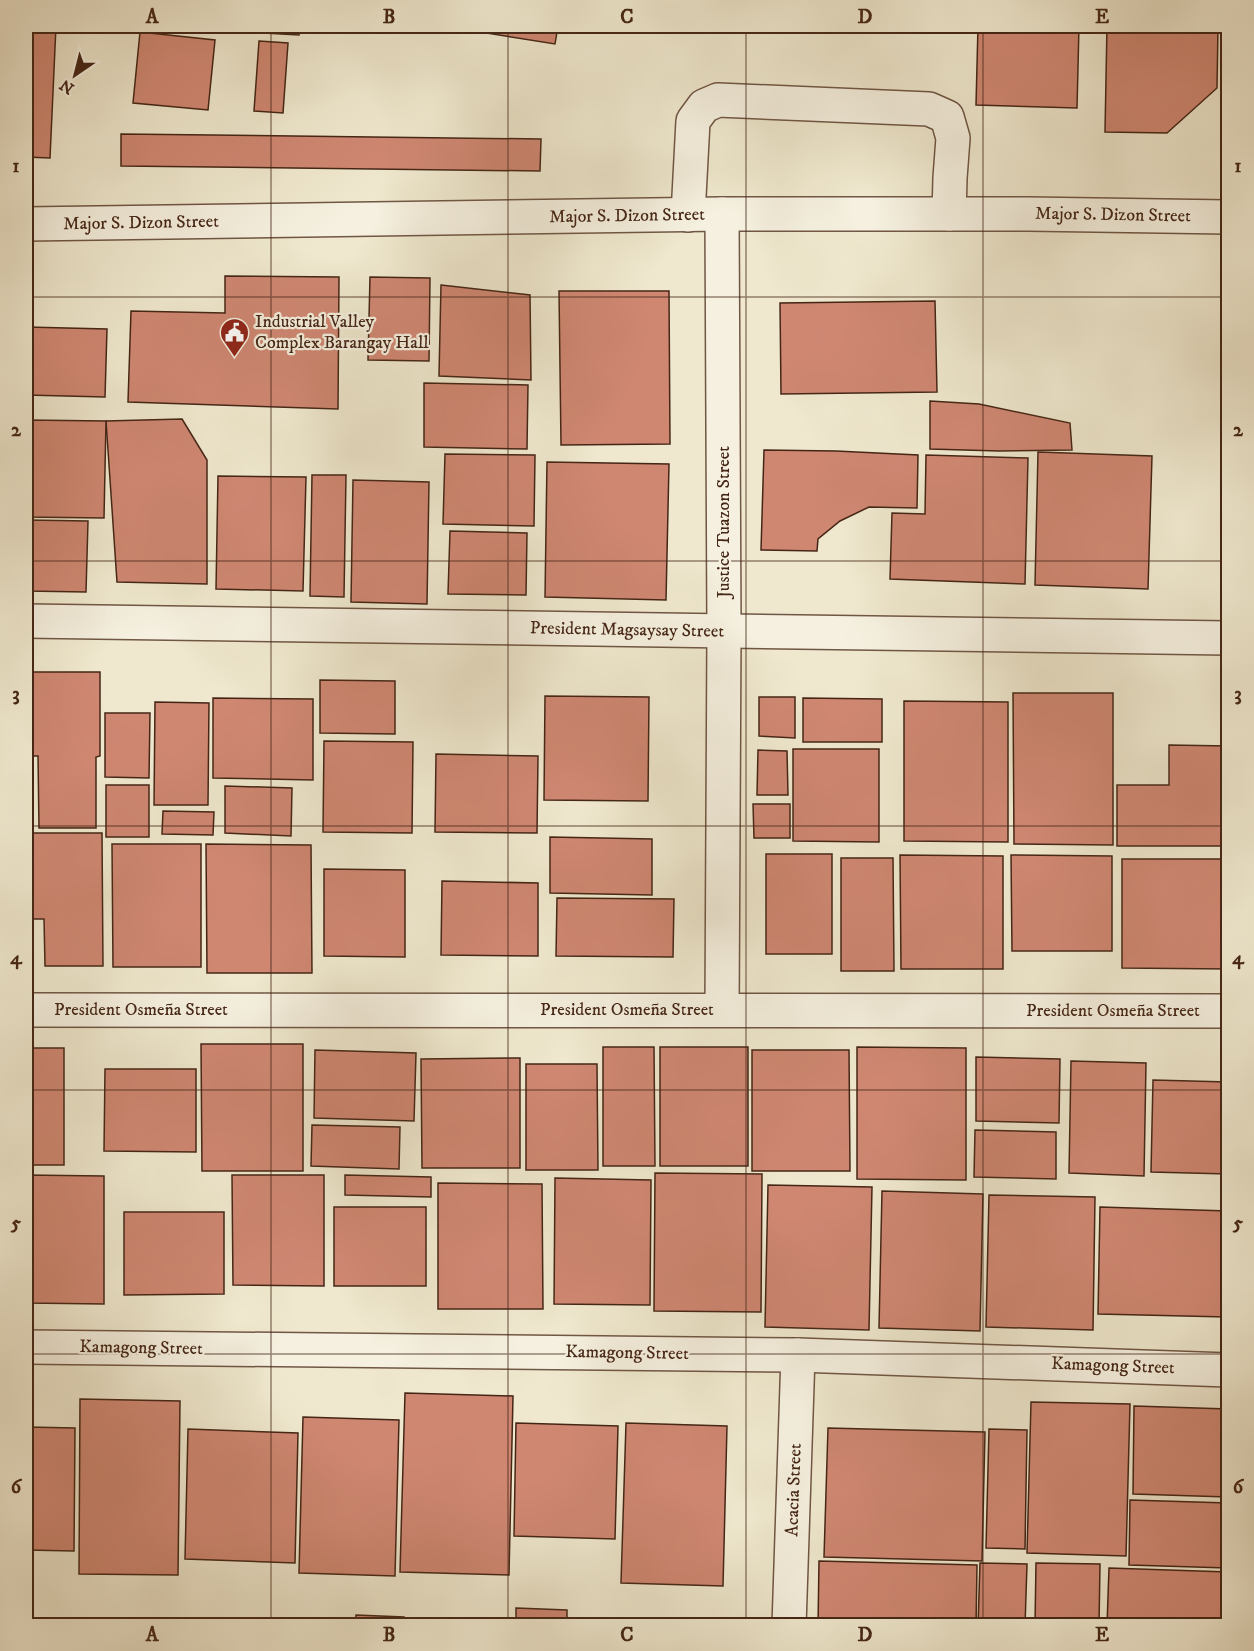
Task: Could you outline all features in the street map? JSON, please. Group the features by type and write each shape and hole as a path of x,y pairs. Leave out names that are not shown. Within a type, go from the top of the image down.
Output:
{"street":[{"path":"688,215 693,122 704,106 718,100 929,109 946,117 953,138 949,214"},
{"name":"Major S. Dizon Street","path":"26,224 722,214 1228,217"},
{"name":"Justice Tuazon Street","path":"722,214 724,631 722,1010"},
{"name":"President Magsaysay Street","path":"26,621 1228,638"},
{"name":"President Osmeña Street","path":"26,1010 1228,1011"},
{"name":"Kamagong Street","path":"26,1347 798,1355 1228,1370"},
{"name":"Acacia Street","path":"789,1626 798,1355"}],"building":[{"path":"26,26 56,26 50,158 26,157"},
{"path":"210,26 300,26 299,35 210,30"},
{"path":"443,26 558,26 555,44"},
{"path":"978,26 1079,26 1077,108 976,105"},
{"path":"1107,26 1218,26 1217,88 1167,133 1105,132"},
{"path":"140,32 215,40 208,110 133,103"},
{"path":"259,41 288,43 283,113 254,111"},
{"path":"121,134 541,139 540,171 121,166"},
{"name":"Industrial Valley Complex Barangay Hall","path":"225,276 339,277 338,409 128,402 131,311 225,313"},
{"path":"370,277 430,278 429,361 368,360"},
{"path":"441,285 530,295 531,380 439,376"},
{"path":"559,291 669,291 670,444 561,445"},
{"path":"935,301 937,392 781,394 780,303"},
{"path":"26,327 107,329 105,397 26,395"},
{"path":"424,383 528,385 527,449 424,447"},
{"path":"930,401 979,404 1070,423 1072,450 930,449"},
{"path":"182,419 207,460 207,584 117,582 106,421"},
{"path":"26,420 106,421 104,518 26,517"},
{"path":"764,450 918,455 917,508 869,507 840,521 818,539 817,551 761,550"},
{"path":"1038,452 1152,456 1148,589 1035,585"},
{"path":"445,454 535,455 534,526 443,524"},
{"path":"926,455 1028,458 1025,584 890,579 892,513 925,514"},
{"path":"547,462 669,464 666,600 545,597"},
{"path":"312,475 346,475 344,597 310,596"},
{"path":"218,476 306,477 303,591 216,589"},
{"path":"353,480 429,482 427,604 351,602"},
{"path":"26,520 88,521 86,592 26,591"},
{"path":"450,531 527,533 526,595 448,594"},
{"path":"26,672 100,672 100,756 96,757 96,828 39,828 38,756 26,756"},
{"path":"320,680 395,681 395,734 320,733"},
{"path":"1013,693 1113,693 1113,845 1014,844"},
{"path":"545,696 649,697 648,801 544,800"},
{"path":"759,697 795,697 795,738 759,736"},
{"path":"213,698 313,699 313,780 213,778"},
{"path":"803,698 882,699 882,742 803,742"},
{"path":"904,701 1008,702 1008,842 904,841"},
{"path":"155,702 209,703 208,805 154,805"},
{"path":"105,713 150,713 149,778 105,777"},
{"path":"324,741 413,742 412,833 323,832"},
{"path":"1169,745 1228,746 1228,846 1117,846 1117,785 1169,785"},
{"path":"793,749 879,749 879,842 793,841"},
{"path":"758,750 787,751 788,795 757,795"},
{"path":"436,754 538,756 537,833 435,832"},
{"path":"26,762 31,762 32,827 26,827"},
{"path":"106,785 149,785 149,837 106,837"},
{"path":"225,786 292,788 291,836 225,833"},
{"path":"753,804 790,804 790,838 754,838"},
{"path":"163,811 214,812 213,835 162,834"},
{"path":"26,833 102,833 103,966 45,966 44,919 26,919"},
{"path":"550,837 652,839 652,895 550,893"},
{"path":"112,844 201,844 201,967 113,967"},
{"path":"206,844 311,845 312,973 207,973"},
{"path":"766,854 832,854 832,954 766,954"},
{"path":"900,855 1003,856 1003,969 901,969"},
{"path":"1011,855 1112,856 1112,951 1012,951"},
{"path":"841,858 893,858 894,971 841,971"},
{"path":"1122,859 1228,859 1228,969 1122,968"},
{"path":"324,869 405,870 405,957 324,956"},
{"path":"442,881 538,883 538,956 441,955"},
{"path":"557,898 674,899 673,957 556,956"},
{"path":"201,1044 303,1044 303,1171 202,1171"},
{"path":"603,1047 654,1047 655,1166 603,1166"},
{"path":"660,1047 748,1047 748,1166 660,1166"},
{"path":"857,1047 966,1048 966,1180 857,1179"},
{"path":"26,1048 64,1048 64,1165 26,1165"},
{"path":"315,1050 416,1053 414,1121 314,1118"},
{"path":"752,1050 849,1050 850,1171 752,1171"},
{"path":"976,1057 1060,1059 1059,1123 976,1121"},
{"path":"520,1058 520,1168 422,1168 421,1059"},
{"path":"1071,1061 1146,1063 1144,1176 1069,1173"},
{"path":"526,1064 597,1064 598,1170 526,1170"},
{"path":"105,1069 196,1069 196,1152 104,1151"},
{"path":"1153,1080 1228,1082 1228,1174 1151,1172"},
{"path":"312,1125 400,1127 399,1169 311,1166"},
{"path":"975,1130 1056,1132 1056,1179 974,1177"},
{"path":"655,1173 762,1174 761,1312 654,1311"},
{"path":"26,1175 104,1176 104,1304 26,1303"},
{"path":"232,1175 324,1175 324,1286 233,1285"},
{"path":"345,1175 431,1177 431,1197 345,1195"},
{"path":"555,1178 651,1180 650,1305 554,1304"},
{"path":"438,1183 542,1184 543,1309 438,1309"},
{"path":"768,1185 872,1187 869,1330 765,1327"},
{"path":"882,1191 983,1194 980,1331 879,1328"},
{"path":"989,1195 1095,1197 1093,1330 986,1327"},
{"path":"334,1207 426,1207 426,1286 334,1286"},
{"path":"1100,1207 1228,1211 1227,1317 1098,1314"},
{"path":"124,1212 224,1212 224,1294 124,1295"},
{"path":"405,1393 513,1396 509,1575 400,1572"},
{"path":"80,1399 180,1401 178,1575 79,1574"},
{"path":"1031,1402 1130,1404 1126,1556 1027,1553"},
{"path":"1134,1406 1228,1409 1228,1497 1133,1494"},
{"path":"303,1417 399,1420 395,1576 299,1573"},
{"path":"516,1423 618,1426 615,1539 514,1536"},
{"path":"626,1423 727,1426 723,1586 621,1583"},
{"path":"26,1427 75,1428 74,1551 26,1550"},
{"path":"828,1428 985,1432 982,1561 824,1557"},
{"path":"188,1429 298,1433 295,1563 185,1559"},
{"path":"989,1429 1027,1430 1025,1549 986,1548"},
{"path":"1130,1500 1228,1503 1228,1568 1129,1565"},
{"path":"819,1561 977,1565 976,1626 818,1626"},
{"path":"980,1563 1027,1564 1025,1626 978,1626"},
{"path":"1036,1563 1100,1564 1099,1626 1035,1626"},
{"path":"1109,1568 1228,1572 1228,1626 1107,1626"},
{"path":"516,1608 567,1610 567,1626 516,1626"},
{"path":"356,1615 404,1617 403,1626 355,1626"}],"place":[{"name":"Industrial Valley Complex Barangay Hall","path":"234,358"}]}
